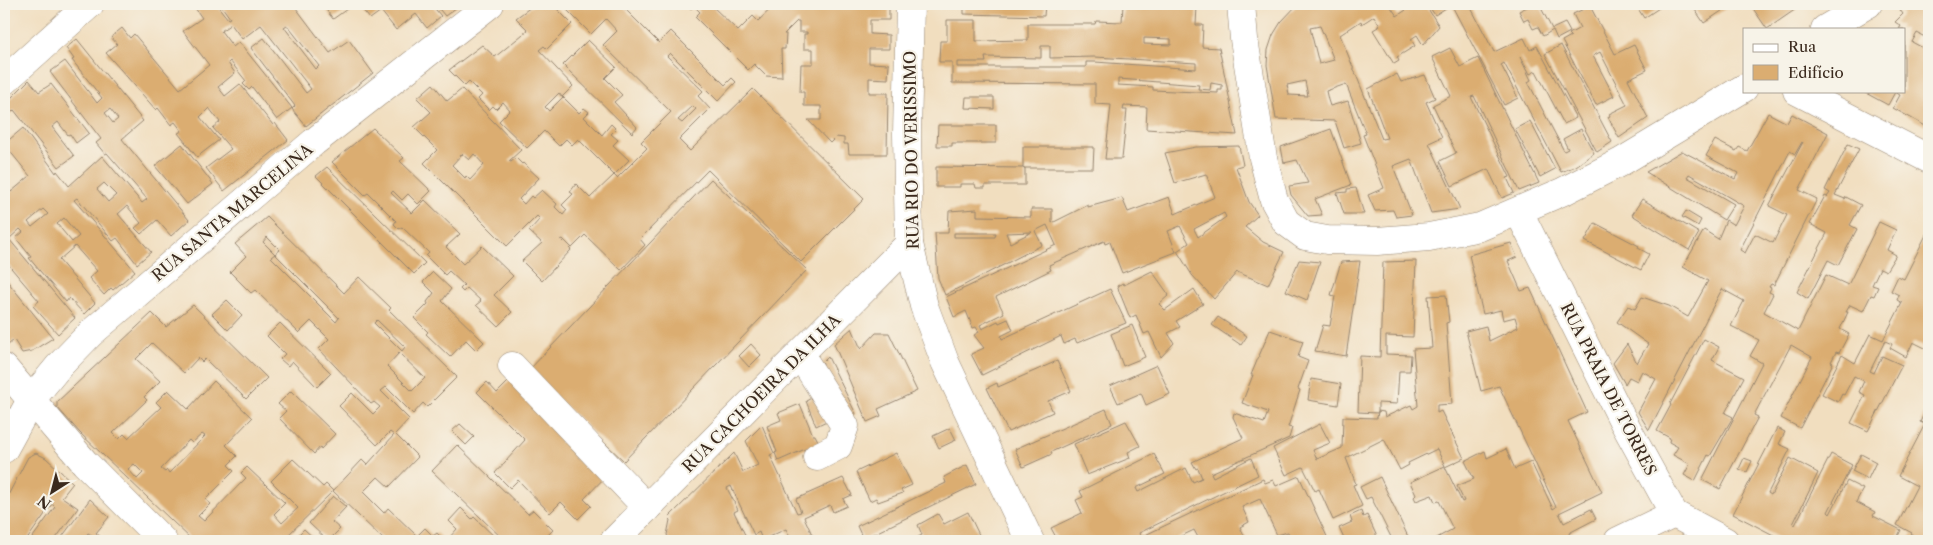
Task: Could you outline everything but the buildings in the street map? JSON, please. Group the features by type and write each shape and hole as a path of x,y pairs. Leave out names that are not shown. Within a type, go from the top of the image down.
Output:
{"street":[{"path":"4,81 90,4"},
{"name":"RUA SANTA MARCELINA","path":"4,449 31,400 90,333 314,142 490,4"},
{"name":"RUA RIO DO VERISSIMO","path":"910,4 907,134 909,244 924,306 944,362 1030,541"},
{"path":"1241,4 1244,38 1263,158 1274,200 1286,222 1305,236 1327,240 1377,241 1429,237 1480,227 1519,212 1620,162 1743,89"},
{"path":"1827,28 1868,4"},
{"path":"1800,92 1929,158"},
{"name":"RUA PRAIA DE TORRES","path":"1519,212 1623,421 1674,514"},
{"name":"RUA CACHOEIRA DA ILHA","path":"632,529 909,244"},
{"path":"800,354 845,426 838,446 818,457"},
{"path":"512,366 632,529"},
{"path":"4,368 85,463 163,541"},
{"path":"1618,541 1674,514 1724,541"}]}
